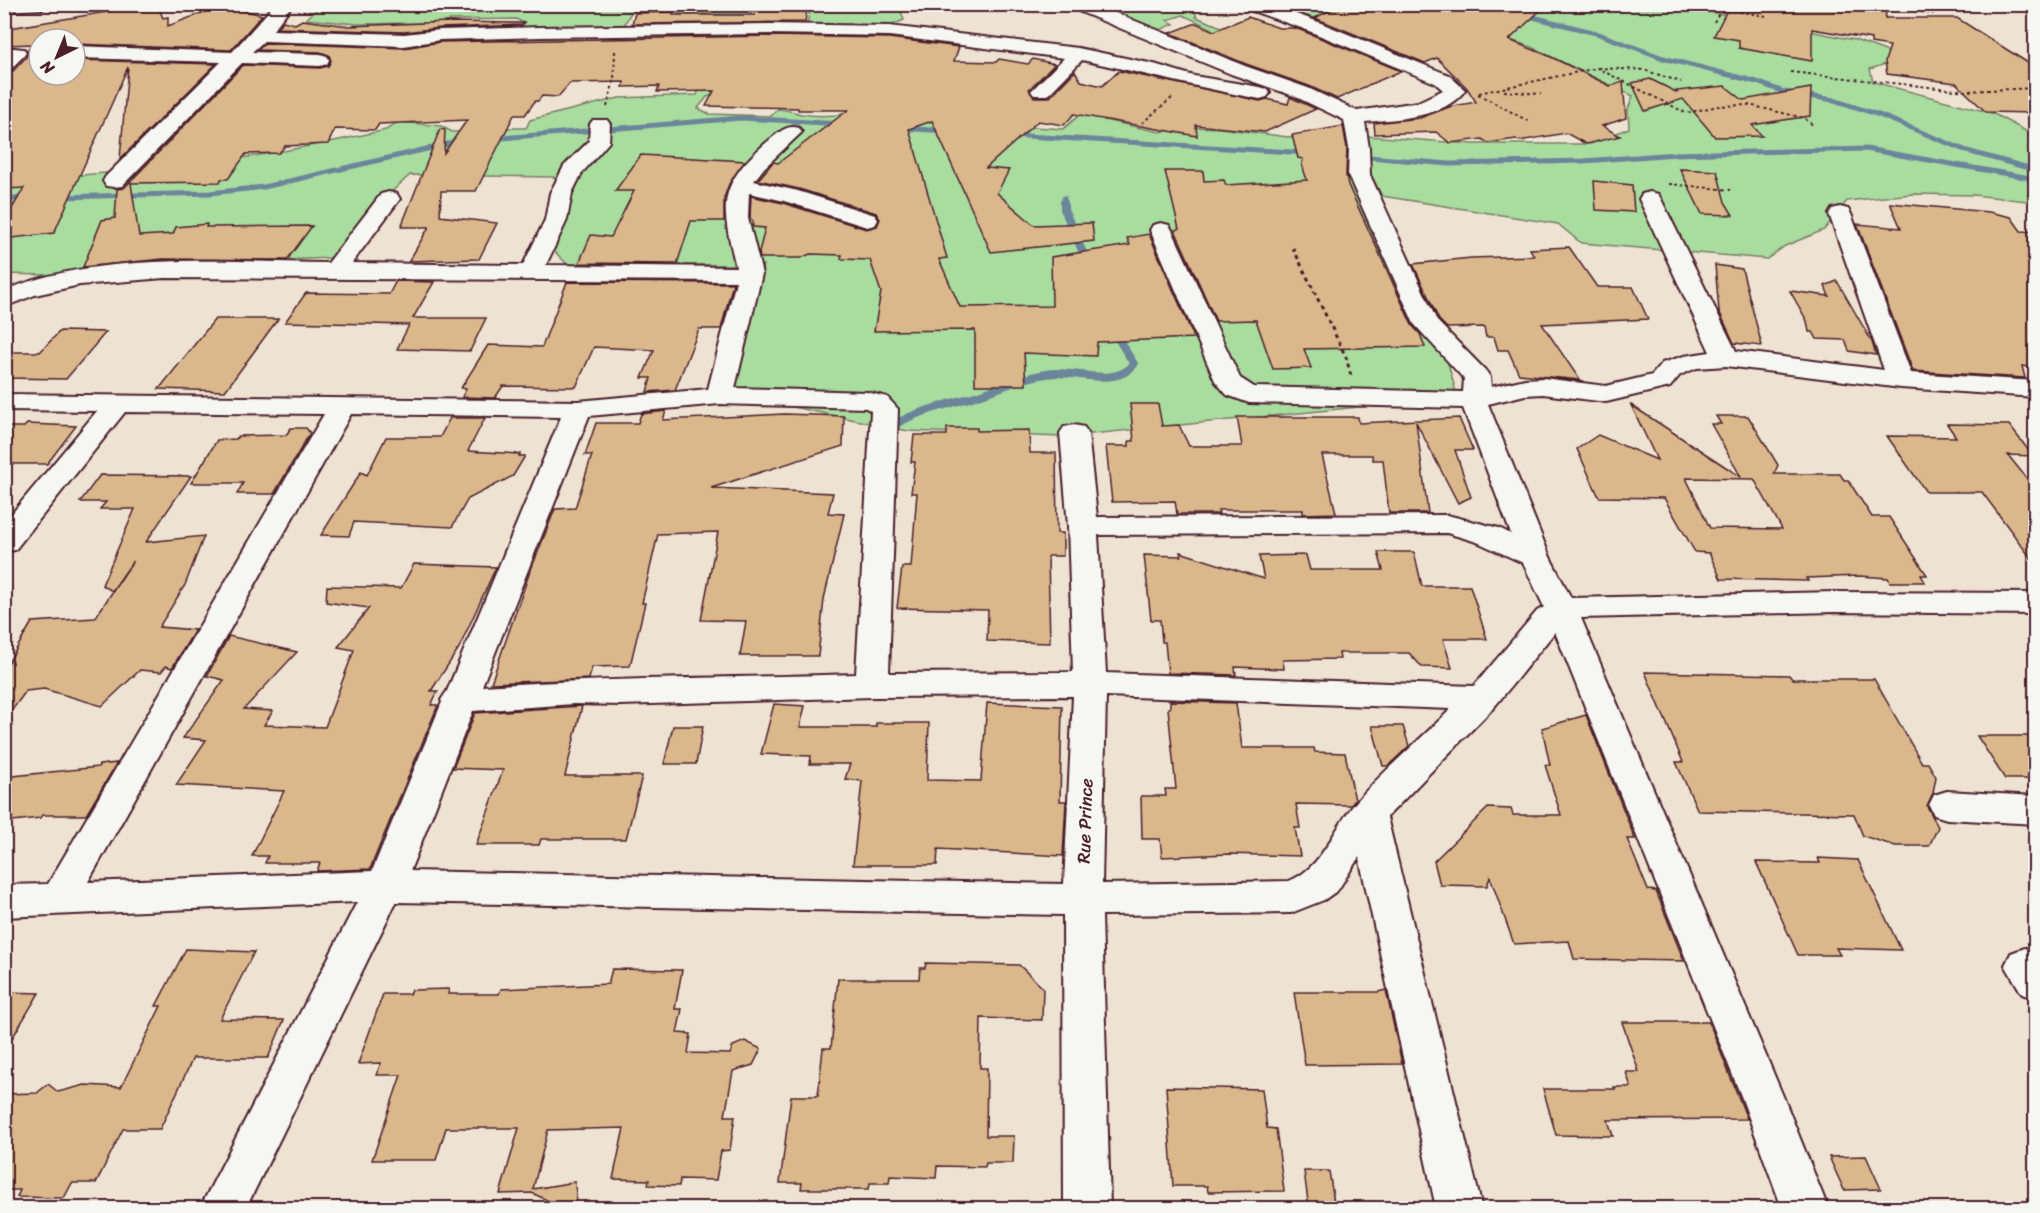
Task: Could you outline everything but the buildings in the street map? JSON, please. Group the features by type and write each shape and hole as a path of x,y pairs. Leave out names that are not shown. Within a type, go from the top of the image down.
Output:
{"street":[{"path":"4,6 42,4"},
{"path":"114,181 259,35 285,4"},
{"path":"1077,4 1323,102 1354,117 1420,107 1446,100 1455,90 1442,79 1310,25 1250,4"},
{"path":"259,35 404,40 440,35 624,31 768,29 889,32 1078,54 1154,70 1191,81 1323,102"},
{"path":"87,52 320,60"},
{"path":"9,57 27,54"},
{"path":"1041,90 1078,54"},
{"path":"1354,117 1359,148 1359,175 1426,324 1477,377 1478,388 1473,400 1535,557 1562,611 1758,1084 1805,1209"},
{"path":"720,396 750,274 737,215 737,198 741,185 752,170 792,132"},
{"path":"532,271 543,243 556,220 561,193 572,171 599,133"},
{"path":"741,185 790,196 867,220"},
{"path":"336,269 389,199"},
{"path":"1650,199 1726,358"},
{"path":"1840,214 1900,380"},
{"path":"1161,230 1228,381 1236,389 1249,395 1473,400 1525,387 1543,386 1596,394 1615,392 1660,381 1671,369 1693,361 1726,358 1900,380 2036,389"},
{"path":"4,300 22,291 41,286 137,272 216,269 750,274"},
{"path":"4,402 578,409 720,396 867,400 878,403 885,409 872,685"},
{"path":"4,543 116,405"},
{"path":"58,900 342,406"},
{"path":"223,1209 385,886 434,769 458,700 578,409"},
{"name":"Rue Prince","path":"1074,433 1083,526 1090,684 1082,900 1087,1209"},
{"path":"1083,526 1447,524 1488,535 1535,557"},
{"path":"4,901 385,886 1082,900 1291,897 1311,890 1325,879 1368,813 1483,698 1548,619 1562,611 1576,608 1822,603 2036,604"},
{"path":"458,700 574,692 620,693 872,685 1090,684 1483,698"},
{"path":"1947,805 2036,810"},
{"path":"1368,813 1459,1209"}],"path":[{"path":"1714,22 1724,4"},
{"path":"1879,4 1933,14"},
{"path":"1722,9 1766,16"},
{"path":"599,133 614,80 613,56 624,31"},
{"path":"1455,90 1478,93 1498,90 1597,68 1644,70 1681,82"},
{"path":"1597,68 1686,113 1718,106 1749,105 1804,118 1814,126"},
{"path":"1790,72 1966,91 2036,88"},
{"path":"1142,123 1191,81"},
{"path":"1498,90 1541,94"},
{"path":"1478,93 1530,122"},
{"path":"1650,199 1652,183 1731,190"},
{"path":"1293,248 1346,357 1352,382"}],"green space":[{"path":"311,4 418,4 435,9 454,4 635,5 622,29 518,32 524,23 516,19 449,20 439,33 420,35 423,23 357,24 306,19 317,9"},
{"path":"644,4 756,5 751,14 678,14 675,8 642,9"},
{"path":"791,4 899,5 904,20 882,29 809,26 807,24 810,10 791,9"},
{"path":"1086,5 1198,5 1196,17 1249,38 1207,52 1182,43 1211,28 1183,15 1167,20 1174,24 1155,32"},
{"path":"1262,5 1356,5 1407,41 1389,49 1343,27"},
{"path":"1363,5 1646,5 1717,13 1855,40 1891,53 1889,63 1870,69 1873,82 1992,113 2035,136 2035,202 1974,195 1912,194 1847,201 1824,230 1785,246 1767,259 1581,243 1558,224 1382,196 1367,167 1368,136 1473,144 1591,144 1629,128 1628,109 1633,96 1531,47 1464,24"},
{"path":"718,68 714,95 707,97 698,108 709,114 771,116 781,109 812,116 846,114 1063,129 1082,113 1099,115 1104,120 1160,132 1188,127 1220,128 1288,137 1301,135 1353,138 1359,175 1444,349 1460,406 1398,403 1062,437 908,431 793,407 738,400 735,389 763,265 568,265 549,246 569,204 554,177 410,175 388,195 332,258 164,265 46,275 5,274 5,183 192,165 248,157 386,130 398,122 441,126 452,132 494,132 504,128 526,128 530,120 619,98 697,95 703,78"}],"waterway":[{"path":"1521,14 1596,33 1663,58 1757,82 1784,92 1834,100 1882,116 1967,151 2036,170"},
{"path":"490,139 741,118 841,124"},
{"path":"900,128 946,131"},
{"path":"1010,135 1308,153"},
{"path":"61,197 210,193 264,187 461,141"},
{"path":"1358,156 1449,164 1584,161 1676,154 1866,149 2036,179"},
{"path":"4,199 29,198"},
{"path":"1064,198 1064,209 1087,262"},
{"path":"888,429 919,413 1034,376 1055,373 1097,377 1118,375 1127,371 1134,364 1114,332"}]}
